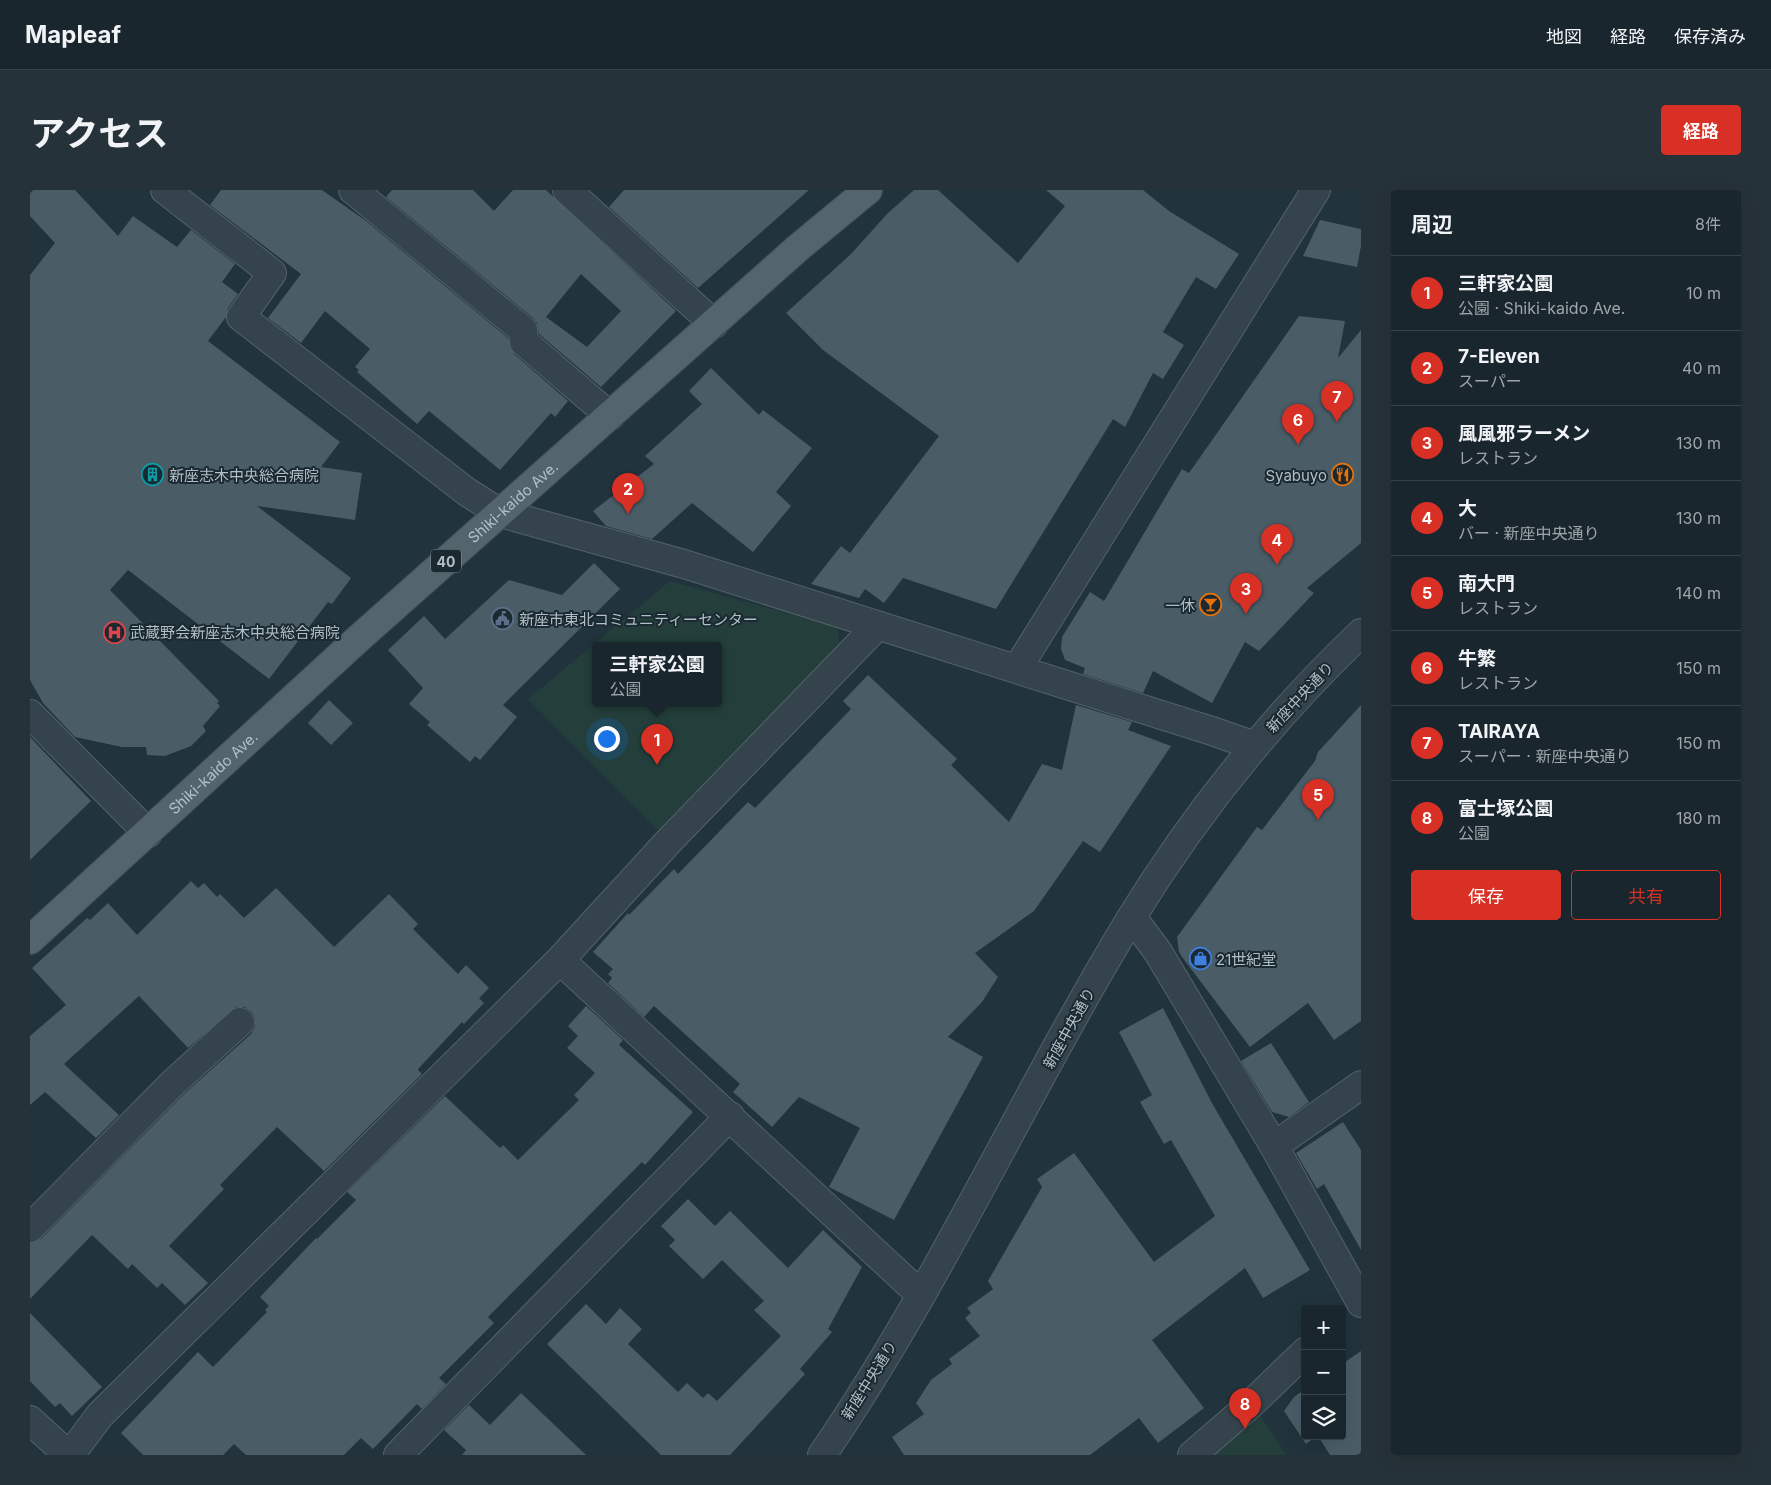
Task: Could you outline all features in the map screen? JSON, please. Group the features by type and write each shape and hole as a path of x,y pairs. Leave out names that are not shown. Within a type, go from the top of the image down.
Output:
{"main road":[{"name":"Shiki-kaido Ave.","path":"30,940 358,639 799,247 868,190"}],"street":[{"path":"165,190 272,273 241,317 467,492 500,513 684,564 1255,746"},
{"path":"353,190 523,330 524,342 610,416"},
{"path":"567,190 714,324"},
{"path":"1017,669 1316,190"},
{"path":"30,1420 69,1455 100,1415 560,960 669,841 877,626"},
{"name":"新座中央通り","path":"826,1453 921,1295 1132,916 1210,803 1255,746 1361,633"},
{"path":"30,714 148,833"},
{"path":"1132,916 1158,952 1274,1146 1354,1306"},
{"path":"560,960 921,1295"},
{"path":"30,1228 172,1084 240,1022"},
{"path":"1274,1146 1361,1085"},
{"path":"398,1455 730,1116"},
{"path":"1192,1455 1252,1403 1301,1356"}],"green space":[{"path":"670,581 837,627 840,644 658,830 528,699 592,646 592,707 722,707 722,642 597,642"},
{"path":"1252,1403 1286,1455 1192,1455"}],"building":[{"name":"新座志木中央総合病院","path":"30,190 75,190 118,236 133,216 177,247 191,230 235,264 222,282 238,294 228,308 226,317 208,341 340,442 321,467 362,473 355,520 257,506 351,578 332,604 328,602 269,679 128,570 110,590 219,701 217,703 220,706 203,726 206,731 191,746 165,756 147,755 146,747 122,747 75,737 43,703 30,680 30,275 55,243 30,216"},
{"path":"221,190 322,190 366,221 508,338 514,354 568,401 555,417 551,413 500,470 429,411 417,424 357,372 359,370 355,367 370,349 325,311 301,343 268,318 301,274 210,205"},
{"path":"392,190 473,190 494,211 513,190 546,190 676,311 601,387 539,334 537,323 533,318 386,197","holes":["581,274 621,311 587,347 546,317"]},
{"path":"624,190 809,190 698,288 609,207"},
{"path":"914,190 938,190 1018,263 1065,206 1046,190 1143,190 1169,211 1239,254 1216,289 1196,277 1163,332 1184,345 1163,379 1153,373 1125,427 1113,419 996,609 903,578 884,603 865,589 859,598 811,584 841,546 850,553 939,436 823,350 786,313 851,254 888,213"},
{"path":"1320,220 1361,229 1361,246 1357,267 1303,256"},
{"path":"1299,316 1345,321 1338,358 1361,330 1361,543 1307,588 1314,593 1259,651 1245,642 1212,703 1153,671 1143,693 1083,674 1085,668 1065,660 1061,649 1062,637 1090,592 1104,601 1182,469 1189,473"},
{"path":"711,368 759,415 763,410 812,448 776,492 791,506 753,552 692,503 652,539 606,526 593,511 654,464 645,456 702,404 689,391"},
{"path":"594,563 620,589 503,705 517,717 480,760 475,756 470,762 427,725 430,722 409,704 423,688 388,650 424,616 445,639 509,580 562,595"},
{"path":"868,675 957,759 951,765 1009,822 1042,764 1062,770 1076,705 1132,722 1128,730 1171,746 1100,852 1083,841 1034,911 975,953 998,977 982,1002 948,1037 983,1057 894,1220 829,1187 860,1128 799,1097 772,1127 733,1092 740,1084 654,1006 644,1017 608,983 612,978 608,974 613,969 593,952 628,913 629,915 674,869 678,874 748,802 755,808 851,709 843,701"},
{"path":"329,700 353,723 331,745 308,723"},
{"path":"1361,705 1361,1021 1334,1040 1308,1003 1250,1047 1182,957 1179,952 1177,937 1257,827 1262,830 1315,761 1318,752"},
{"path":"30,737 91,801 30,860"},
{"path":"191,881 198,888 204,883 217,897 220,894 244,918 276,888 334,947 389,894 418,924 413,929 458,974 466,965 489,988 479,998 484,1003 464,1024 462,1022 419,1068 418,1070 422,1074 324,1171 277,1127 220,1185 224,1189 169,1246 208,1283 185,1305 162,1283 157,1288 132,1264 128,1269 92,1235 30,1299 30,1243 41,1239 183,1095 251,1034 255,1027 255,1019 252,1012 245,1007 236,1007 188,1048 139,996 64,1064 119,1115 96,1138 45,1092 30,1105 30,1036 66,1005 32,968 87,918 90,920 108,903 137,935"},
{"path":"586,1006 623,1040 619,1045 693,1112 645,1165 642,1162 488,1317 494,1323 439,1378 446,1384 422,1409 417,1404 373,1449 361,1438 344,1455 246,1455 234,1444 223,1455 143,1455 121,1433 198,1352 213,1367 267,1312 265,1310 269,1306 260,1297 316,1238 356,1200 347,1192 445,1096 500,1148 503,1145 518,1160 579,1100 574,1095 595,1073 567,1048 578,1036 568,1026"},
{"path":"1163,1008 1213,1105 1310,1270 1263,1298 1245,1268 1152,1340 1204,1408 1158,1443 1139,1418 1090,1455 904,1455 892,1437 924,1414 916,1403 931,1380 952,1364 949,1359 980,1336 965,1318 971,1313 967,1308 993,1289 988,1281 1042,1187 1037,1179 1074,1153 1154,1262 1215,1216 1171,1140 1164,1144 1140,1102 1152,1095 1119,1032"},
{"path":"1271,1043 1309,1102 1289,1117 1272,1112 1241,1061"},
{"path":"1343,1122 1361,1150 1361,1250 1324,1184 1317,1189 1296,1153"},
{"path":"688,1199 715,1226 730,1211 788,1268 823,1230 862,1267 828,1329 832,1332 800,1369 805,1374 730,1455 661,1455 547,1344 586,1304 606,1324 620,1308 642,1329 628,1344 678,1392 687,1383 703,1398 708,1393 717,1401 781,1336 754,1310 764,1301 722,1260 703,1279 669,1246 675,1240 661,1226"},
{"path":"30,1313 102,1387 72,1416 60,1403 55,1407 30,1381"},
{"path":"1361,1351 1361,1455 1330,1455 1321,1440 1346,1440 1346,1361"},
{"path":"1301,1392 1301,1436 1284,1411 1294,1397"},
{"path":"521,1393 586,1455 462,1455 466,1450 444,1430 469,1405 490,1425"},
{"path":"1303,1440 1312,1440 1306,1444"}],"place":[{"name":"TAIRAYA","path":"1337,422"},
{"name":"牛繁","path":"1298,445"},
{"name":"新座志木中央総合病院","path":"153,475"},
{"name":"Syabuyo","path":"1343,475"},
{"name":"7-Eleven","path":"628,514"},
{"name":"大","path":"1277,565"},
{"name":"一休","path":"1211,605"},
{"name":"風風邪ラーメン","path":"1246,614"},
{"name":"新座市東北コミュニティーセンター","path":"503,619"},
{"name":"武蔵野会新座志木中央総合病院","path":"114,632"},
{"name":"三軒家公園","path":"657,765"},
{"name":"南大門","path":"1318,820"},
{"name":"21世紀堂","path":"1200,959"},
{"name":"富士塚公園","path":"1245,1429"}]}
